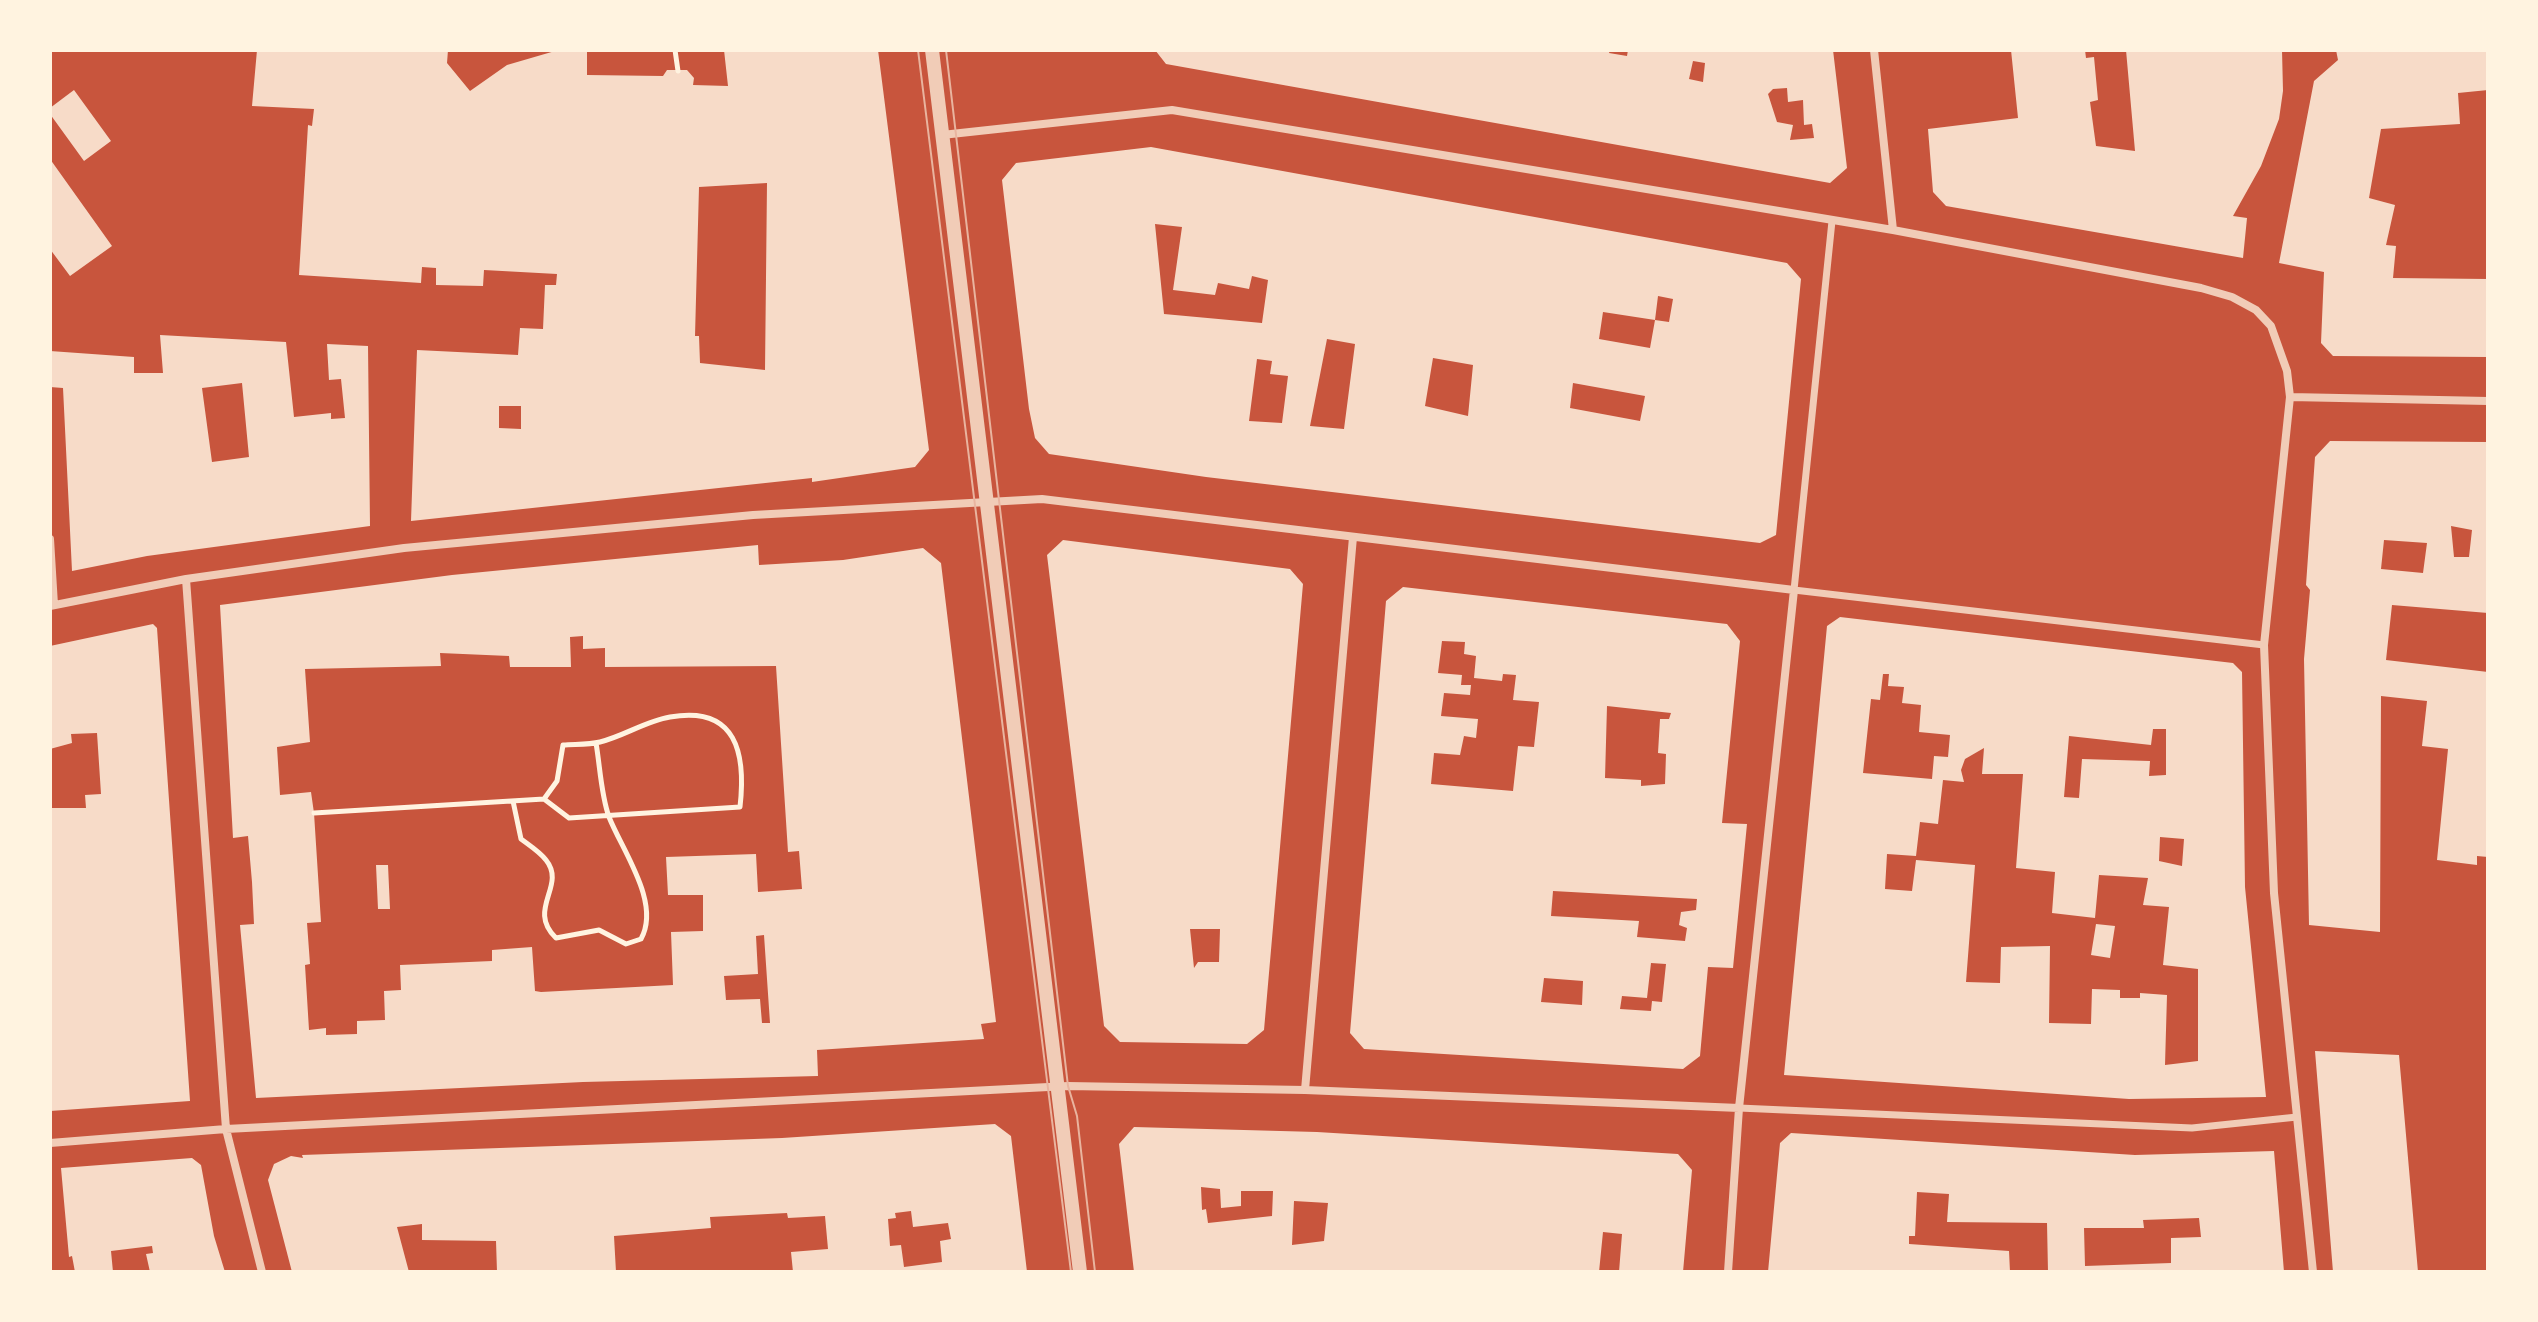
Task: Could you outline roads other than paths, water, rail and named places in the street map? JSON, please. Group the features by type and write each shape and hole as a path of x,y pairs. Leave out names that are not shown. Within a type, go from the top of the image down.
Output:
{"street":[{"path":"932,50 1080,1272"},
{"path":"1874,50 1893,230"},
{"path":"942,135 1172,110 1893,230 2232,297 2256,310 2271,326 2287,371 2290,397 2264,645 2274,893 2313,1272"},
{"path":"1728,1272 1739,1108 1832,221"},
{"path":"2290,397 2488,401"},
{"path":"50,539 52,605 186,579 404,548 753,515 1042,499 2264,645"},
{"path":"1305,1090 1353,537"},
{"path":"186,579 226,1129 262,1272"},
{"path":"50,1143 226,1129 1058,1087 1305,1090 2192,1128 2297,1117"}],"tram line":[{"path":"918,50 1071,1272"},
{"path":"946,50 1068,1086 1077,1116 1095,1272"}]}
